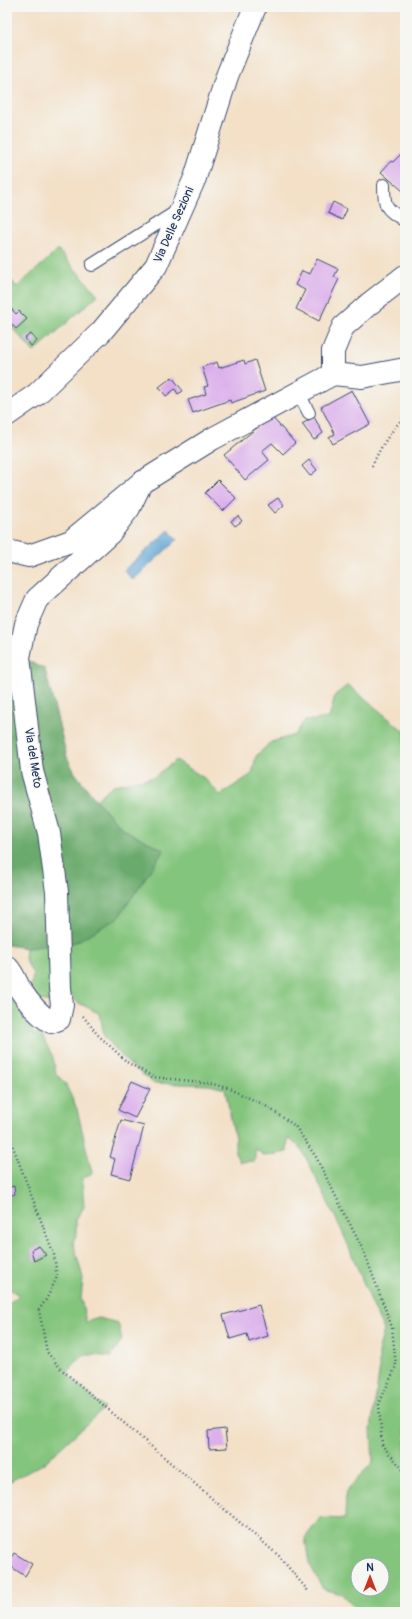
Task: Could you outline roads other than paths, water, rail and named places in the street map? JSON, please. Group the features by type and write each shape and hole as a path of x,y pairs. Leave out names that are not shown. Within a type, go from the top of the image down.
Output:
{"street":[{"name":"Via Delle Sezioni","path":"7,415 37,394 102,332 156,266 195,178 227,76 255,7"},
{"path":"333,374 333,351 343,327 369,304 405,276"},
{"path":"7,551 29,556 71,542 141,483 212,439 333,374 362,377 405,369"},
{"name":"Via del Meto","path":"7,967 14,974 21,990 41,1016 51,1022 59,1019 62,1005 59,981 57,892 49,833 32,771 19,657 26,624 37,599 110,533 129,508 141,483"}],"lane":[{"path":"384,185 384,201 389,210 405,221"},
{"path":"92,265 182,208"},
{"path":"298,392 309,413"}],"water":[{"path":"169,530 177,540 133,580 124,570"}]}
